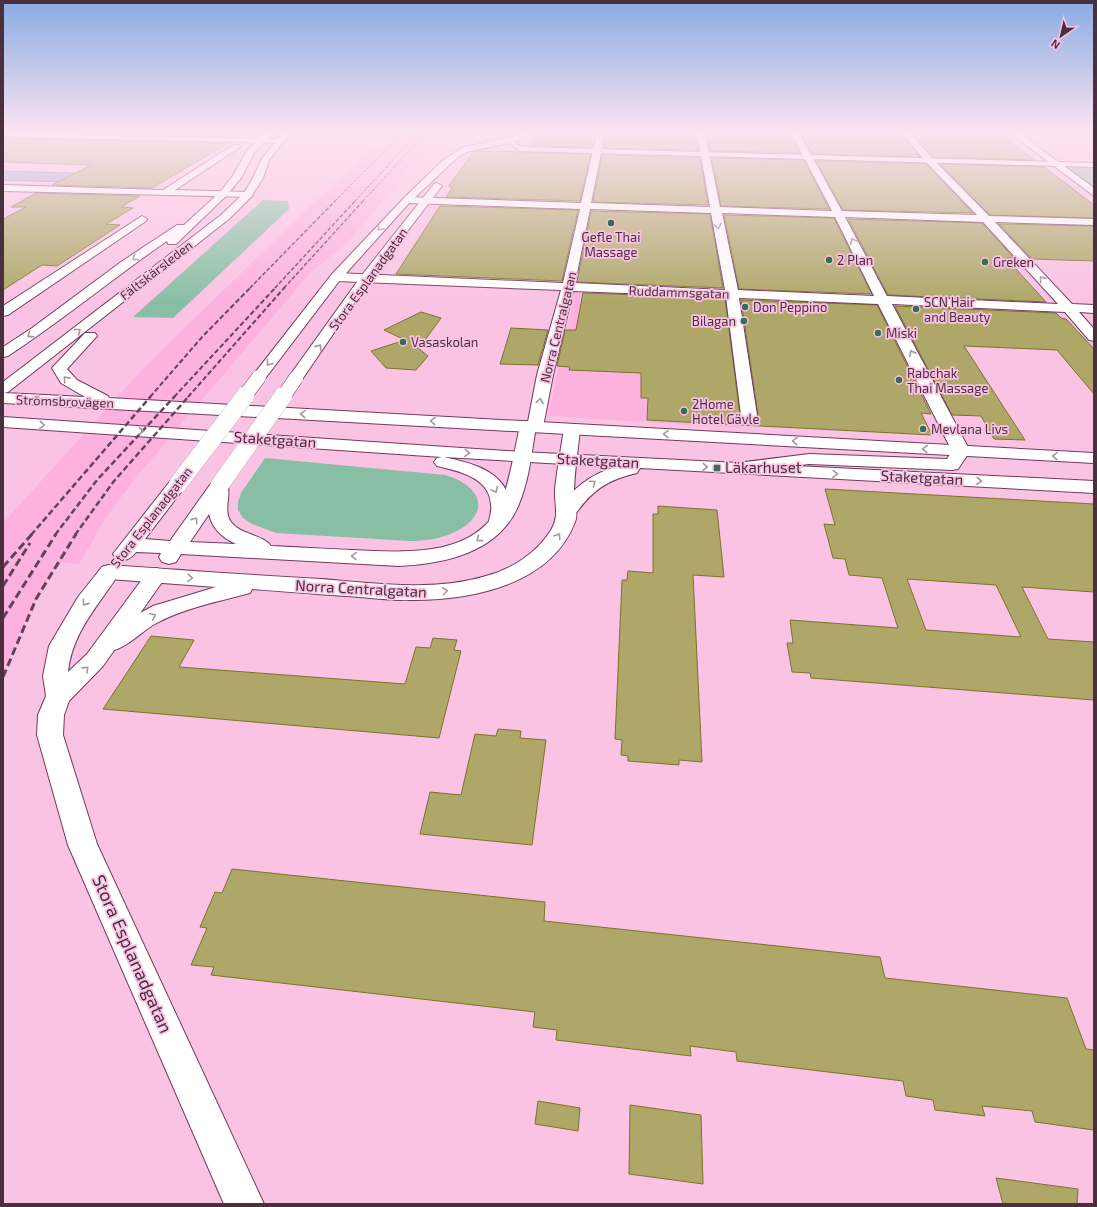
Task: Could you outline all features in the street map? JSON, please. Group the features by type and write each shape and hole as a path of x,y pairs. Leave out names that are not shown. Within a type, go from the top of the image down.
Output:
{"street":[{"path":"16,198 33,189"},
{"path":"48,189 248,195"},
{"path":"164,192 168,189"},
{"name":"Fältskärsleden","path":"40,344 176,239 226,189"},
{"name":"Fältskärsleden","path":"3,389 225,217 248,195 251,189"},
{"name":"Stora Esplanadgatan","path":"58,696 96,660 108,644 366,278 433,189"},
{"name":"Norra Centralgatan","path":"130,545 400,559 438,556 470,545 492,530 509,506 568,287 590,189"},
{"path":"712,189 732,294 749,415"},
{"path":"728,469 809,459 952,464 961,450 827,189"},
{"path":"957,189 1027,262 1094,337"},
{"path":"416,191 429,196"},
{"name":"Stora Esplanadgatan","path":"244,1204 83,846 50,735 51,715 58,696 56,676 57,659 61,646 73,622 86,602 178,484 259,376 336,277 416,191"},
{"path":"407,200 429,196 837,208 975,208 1038,210"},
{"path":"837,208 985,218 1094,222"},
{"path":"3,353 37,331 125,264 202,213"},
{"path":"127,404 104,400 70,384 62,376 59,368 85,339 198,250 225,217"},
{"path":"3,312 142,219"},
{"name":"Ruddammsgatan","path":"336,277 1094,310"},
{"path":"3,372 15,363"},
{"name":"Strömsbrovägen","path":"3,398 127,404"},
{"name":"Staketgatan","path":"127,404 1094,458"},
{"name":"Strömsbrovägen","path":"3,422 102,429"},
{"name":"Staketgatan","path":"102,429 568,460 1094,487"},
{"name":"Norra Centralgatan","path":"109,572 411,594 433,593 480,586 513,573 543,554 563,528 567,512 564,500 572,429"},
{"path":"342,445 437,460 479,472 491,482 498,496 501,505 499,521"},
{"path":"567,512 583,491 605,476 620,470 666,465"},
{"path":"219,486 216,510 218,519 225,528 235,537 247,542 283,552"},
{"path":"108,644 149,617 174,607 199,598 264,583"}],"shaded area":[{"path":"328,189 392,189 346,244 309,274 133,481 105,519 79,564 57,562 25,621 3,671 3,523 140,372"},
{"path":"575,293 723,299 742,428 548,416"}],"green space":[{"path":"263,200 288,201 289,209 173,318 133,317"},
{"path":"265,458 445,475 467,485 474,492 478,500 478,508 475,516 467,525 455,532 427,540 410,541 276,533 252,524 243,518 238,510 238,502 241,493"}],"building":[{"path":"451,189 583,189 580,201 446,197"},
{"path":"595,189 705,189 708,205 593,202"},
{"path":"718,189 819,189 829,209 721,206"},
{"path":"832,189 950,189 973,213 843,210"},
{"path":"965,189 1073,189 1094,205 1094,218 990,215"},
{"path":"36,193 140,196 121,207 133,208 106,224 120,225 57,266 42,265 3,290 3,219 26,207 11,207"},
{"path":"440,206 578,210 562,281 396,274"},
{"path":"591,211 710,214 723,288 577,282"},
{"path":"724,215 834,218 872,294 739,289"},
{"path":"848,219 982,223 1014,258 1006,258 1046,302 888,295"},
{"path":"999,224 1094,226 1094,261 1032,259"},
{"path":"583,293 725,298 740,415 743,419 749,421 755,419 758,415 741,300 877,305 931,414 921,413 932,435 647,420 648,398 641,398 641,373 569,370 570,367 557,366 565,330 576,330"},
{"path":"895,306 1056,313 1061,318 1066,319 1094,349 1094,394 1057,350 964,346 1025,440 994,439 981,416 952,415"},
{"name":"Vasaskolan","path":"421,312 441,318 420,347 413,344 428,356 416,370 386,368 371,351 405,340 384,330"},
{"path":"511,328 548,330 538,365 500,364"},
{"path":"825,489 1094,504 1094,592 1022,587 1048,639 1094,642 1094,700 811,678 810,673 792,672 787,643 793,643 790,620 898,628 882,578 849,575 845,559 833,558 824,524 835,525","holes":["907,579 996,585 1021,637 926,630"]},
{"path":"658,506 717,510 724,577 693,575 702,762 679,760 679,765 628,761 628,756 621,755 622,740 615,739 622,580 627,580 628,571 653,573 653,514 658,514"},
{"path":"151,636 194,640 179,667 405,684 416,647 430,648 433,638 457,640 454,650 461,651 439,738 103,709"},
{"path":"498,729 521,731 520,738 546,740 532,845 420,834 430,792 461,795 475,734 496,736"},
{"path":"232,869 545,902 544,921 880,957 885,978 1067,998 1086,1049 1094,1050 1094,1130 1035,1122 1032,1111 982,1106 985,1116 935,1110 933,1100 906,1096 903,1081 737,1061 736,1052 690,1046 691,1056 556,1040 557,1030 533,1027 535,1012 211,975 214,967 191,965 207,928 200,927 215,892 222,893"},
{"path":"538,1101 580,1108 578,1131 535,1124"},
{"path":"630,1105 701,1115 703,1184 629,1174"},
{"path":"996,1178 1078,1189 1077,1204 1003,1204"}],"railway":[{"path":"335,201 347,189"},
{"path":"355,201 366,189"},
{"path":"363,201 374,189"},
{"path":"250,288 336,200"},
{"path":"275,288 356,200"},
{"path":"284,288 364,200"},
{"path":"150,397 203,336 251,287"},
{"path":"174,397 276,287"},
{"path":"188,397 285,287"},
{"path":"31,535 151,396"},
{"path":"55,535 97,480 175,396"},
{"path":"75,535 114,481 189,396"},
{"path":"3,567 32,534"},
{"path":"3,618 56,534"},
{"path":"3,677 36,599 76,534"},
{"path":"3,586 30,543"}],"place":[{"name":"Gefle Thai Massage","path":"611,223"},
{"name":"2 Plan","path":"829,260"},
{"name":"Greken","path":"985,262"},
{"name":"Don Peppino","path":"745,307"},
{"name":"SCN Hair and Beauty","path":"916,309"},
{"name":"Bilagan","path":"744,321"},
{"name":"Miski","path":"878,333"},
{"name":"Vasaskolan","path":"403,342"},
{"name":"Rabchak Thai Massage","path":"899,380"},
{"name":"2Home Hotel Gävle","path":"684,411"},
{"name":"Mevlana Livs","path":"923,429"},
{"name":"Läkarhuset","path":"717,468"}]}
